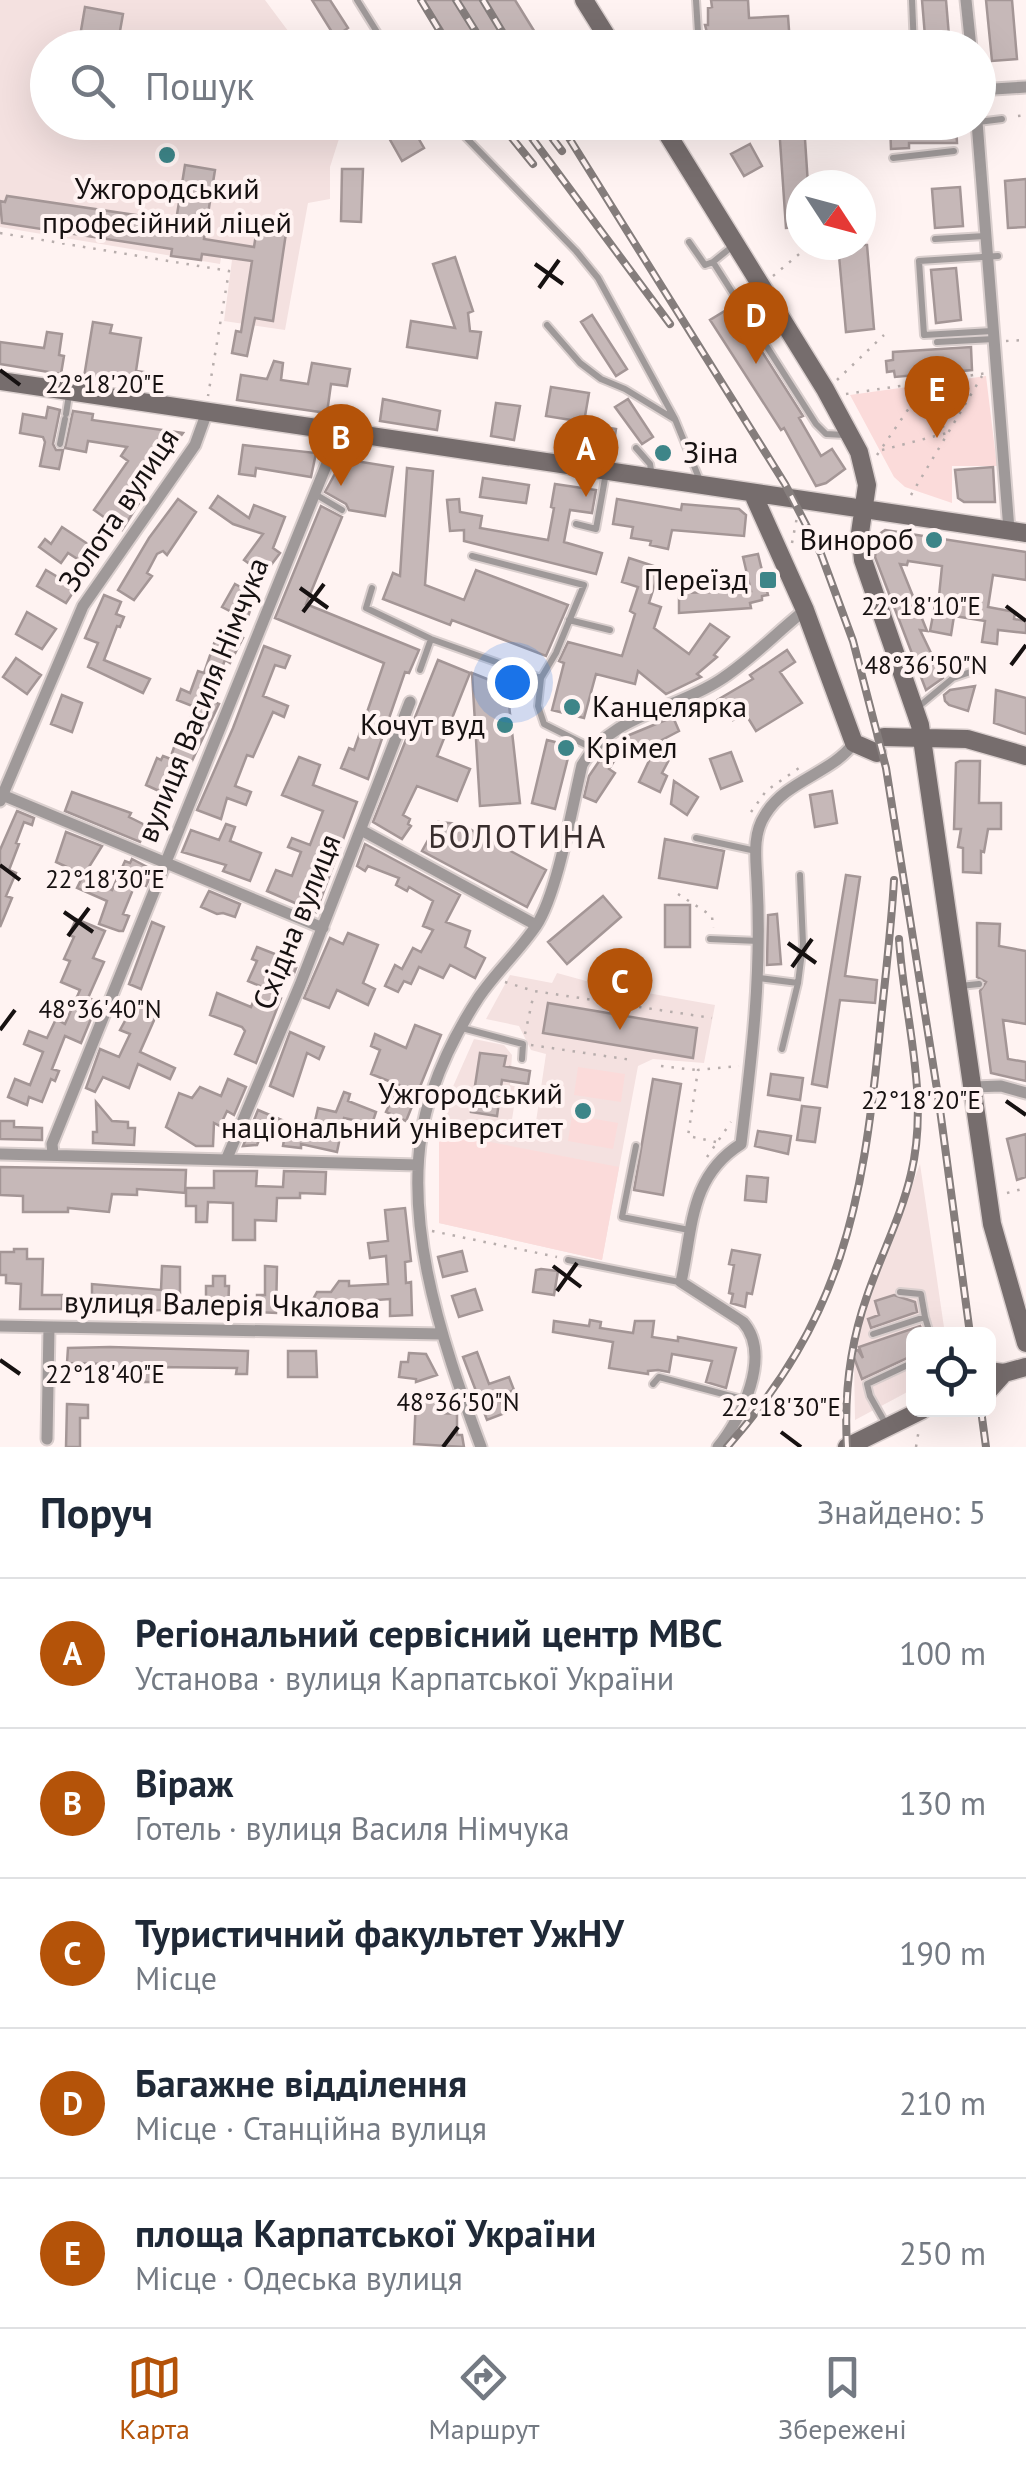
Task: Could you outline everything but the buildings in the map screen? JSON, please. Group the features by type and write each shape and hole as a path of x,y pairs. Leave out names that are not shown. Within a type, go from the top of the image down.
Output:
{"main road":[{"path":"584,0 603,30"},
{"path":"671,140 852,436 866,474 860,533 863,560 916,708 913,739 959,986 992,1224 1026,1343"},
{"path":"0,382 207,406 336,432 1018,532"},
{"path":"753,494 805,610 873,745 913,739 966,739 1026,756"},
{"path":"996,1372 1026,1367"},
{"path":"847,1447 888,1427 921,1418"}],"street":[{"path":"966,0 968,30"},
{"path":"996,89 1026,87"},
{"path":"979,140 986,236 993,257 994,337 990,372 1018,532"},
{"name":"Золота вулиця","path":"1,797 82,606 195,445 207,406"},
{"name":"вулиця Василя Німчука","path":"53,1154 52,1144 332,451 336,432"},
{"path":"481,1447 442,1334 424,1262 418,1166 421,1133 432,1092 462,1028 495,976 536,926 548,902 582,765 592,748 610,732 718,682 805,610"},
{"name":"Східна вулиця","path":"228,1158 410,702"},
{"path":"718,1447 746,1400 753,1368 750,1331 701,1292 681,1282 698,1197 710,1170 741,1144 759,978 756,851 760,822 776,800 798,782 873,745"},
{"path":"1,797 323,928"},
{"path":"361,830 536,926"},
{"path":"973,1087 1001,1086 1026,1093"},
{"path":"0,1154 418,1166"},
{"name":"вулиця Валерія Чкалова","path":"0,1326 442,1334"},
{"path":"47,1440 49,1327"}],"lane":[{"path":"357,0 376,30"},
{"path":"696,0 698,30"},
{"path":"912,0 913,30"},
{"path":"996,120 1002,120"},
{"path":"468,140 598,278 675,420 703,486"},
{"path":"892,158 954,150"},
{"path":"935,239 986,236"},
{"path":"689,242 706,265 736,244"},
{"path":"993,257 919,261 924,335 994,337"},
{"path":"713,262 816,424 826,434 852,436"},
{"path":"547,325 580,363 675,420"},
{"path":"938,342 994,337"},
{"path":"60,444 69,392"},
{"path":"636,448 650,464 652,479"},
{"path":"576,524 596,529 606,472"},
{"path":"314,494 342,510"},
{"path":"472,556 584,586 542,678 538,706 544,724 592,748"},
{"path":"372,588 366,608 431,639 542,678"},
{"path":"570,620 610,630"},
{"path":"420,670 431,639"},
{"path":"916,708 953,678 979,670"},
{"path":"696,838 756,851"},
{"path":"782,1050 803,944 800,876"},
{"path":"710,939 760,940"},
{"path":"759,978 798,983"},
{"path":"959,986 979,984"},
{"path":"462,1028 523,1044 522,1059"},
{"path":"636,1146 622,1217 690,1230"},
{"path":"568,1260 681,1282"},
{"path":"900,1292 921,1294 928,1327"},
{"path":"873,1334 925,1317"},
{"path":"888,1427 867,1384 906,1366"},
{"path":"653,1384 659,1378 746,1400"}],"path":[{"path":"1018,116 1026,115"},
{"path":"0,233 228,271 207,406"},
{"path":"772,277 792,260"},
{"path":"836,381 884,335"},
{"path":"994,337 1026,340"},
{"path":"845,394 990,372"},
{"path":"912,495 947,433 990,372"},
{"path":"917,383 947,433"},
{"path":"876,456 920,392"},
{"path":"882,450 947,433"},
{"path":"790,550 798,515"},
{"path":"752,812 766,791 786,775"},
{"path":"678,894 712,916 710,939"},
{"path":"495,976 534,991 712,1018"},
{"path":"534,991 523,1044 632,1060"},
{"path":"662,1066 698,1070 738,1064 738,1079"},
{"path":"698,1070 688,1136 717,1142"},
{"path":"702,1166 732,1120"},
{"path":"1007,1194 1026,1188"},
{"path":"422,1229 568,1260"},
{"path":"916,1447 921,1418"}],"shaded area":[{"name":"Ужгородський професійний ліцей","path":"0,0 265,0 287,30 30,30 30,140 339,140 330,167 330,199 308,203 285,330 224,321 232,260 221,258 220,264 0,227"},
{"path":"986,376 997,466 952,466 952,503 905,487 894,477 850,395"},
{"name":"Ужгородський національний університет","path":"557,973 715,1005 704,1063 653,1059 638,1066 602,1260 439,1223 439,1132 451,1091 474,1039 504,1045 512,1055 510,1085 517,1087 509,1139 533,1142 546,1054 531,1050 519,1026 486,1019 510,975 552,983"},
{"path":"578,1067 625,1074 621,1102 574,1095"},
{"path":"572,1115 618,1123 613,1149 568,1141"},
{"path":"439,1132 619,1167 602,1260 439,1223"},
{"path":"920,1164 944,1327 906,1327 906,1393 855,1420 854,1362 862,1318"}],"railway":[{"path":"421,0 439,30"},
{"path":"456,0 475,30"},
{"path":"483,0 501,30"},
{"path":"514,140 533,164"},
{"path":"533,140 670,324"},
{"path":"554,140 562,151"},
{"path":"570,140 785,484 821,554 853,641 886,768 939,1102 969,1327"},
{"path":"727,1447 797,1352 840,1257 864,1156 894,880"},
{"path":"847,1447 846,1409 856,1333 902,1205 916,1144 917,1086 899,939"},
{"path":"982,1417 986,1447"}],"place":[{"name":"Ужгородський професійний ліцей","path":"167,155"},
{"name":"Багажне відділення","path":"756,364"},
{"name":"площа Карпатської України","path":"937,438"},
{"name":"Зіна","path":"663,453"},
{"name":"Віраж","path":"341,486"},
{"name":"Регіональний сервісний центр МВС","path":"586,497"},
{"name":"Винороб","path":"934,540"},
{"name":"Переїзд","path":"768,580"},
{"name":"Канцелярка","path":"572,707"},
{"name":"Кочут вуд","path":"505,725"},
{"name":"Крімел","path":"566,748"},
{"name":"Туристичний факультет УжНУ","path":"620,1030"},
{"name":"Ужгородський національний університет","path":"583,1111"}],"district":[{"name":"БОЛОТИНА","path":"518,837"}]}
